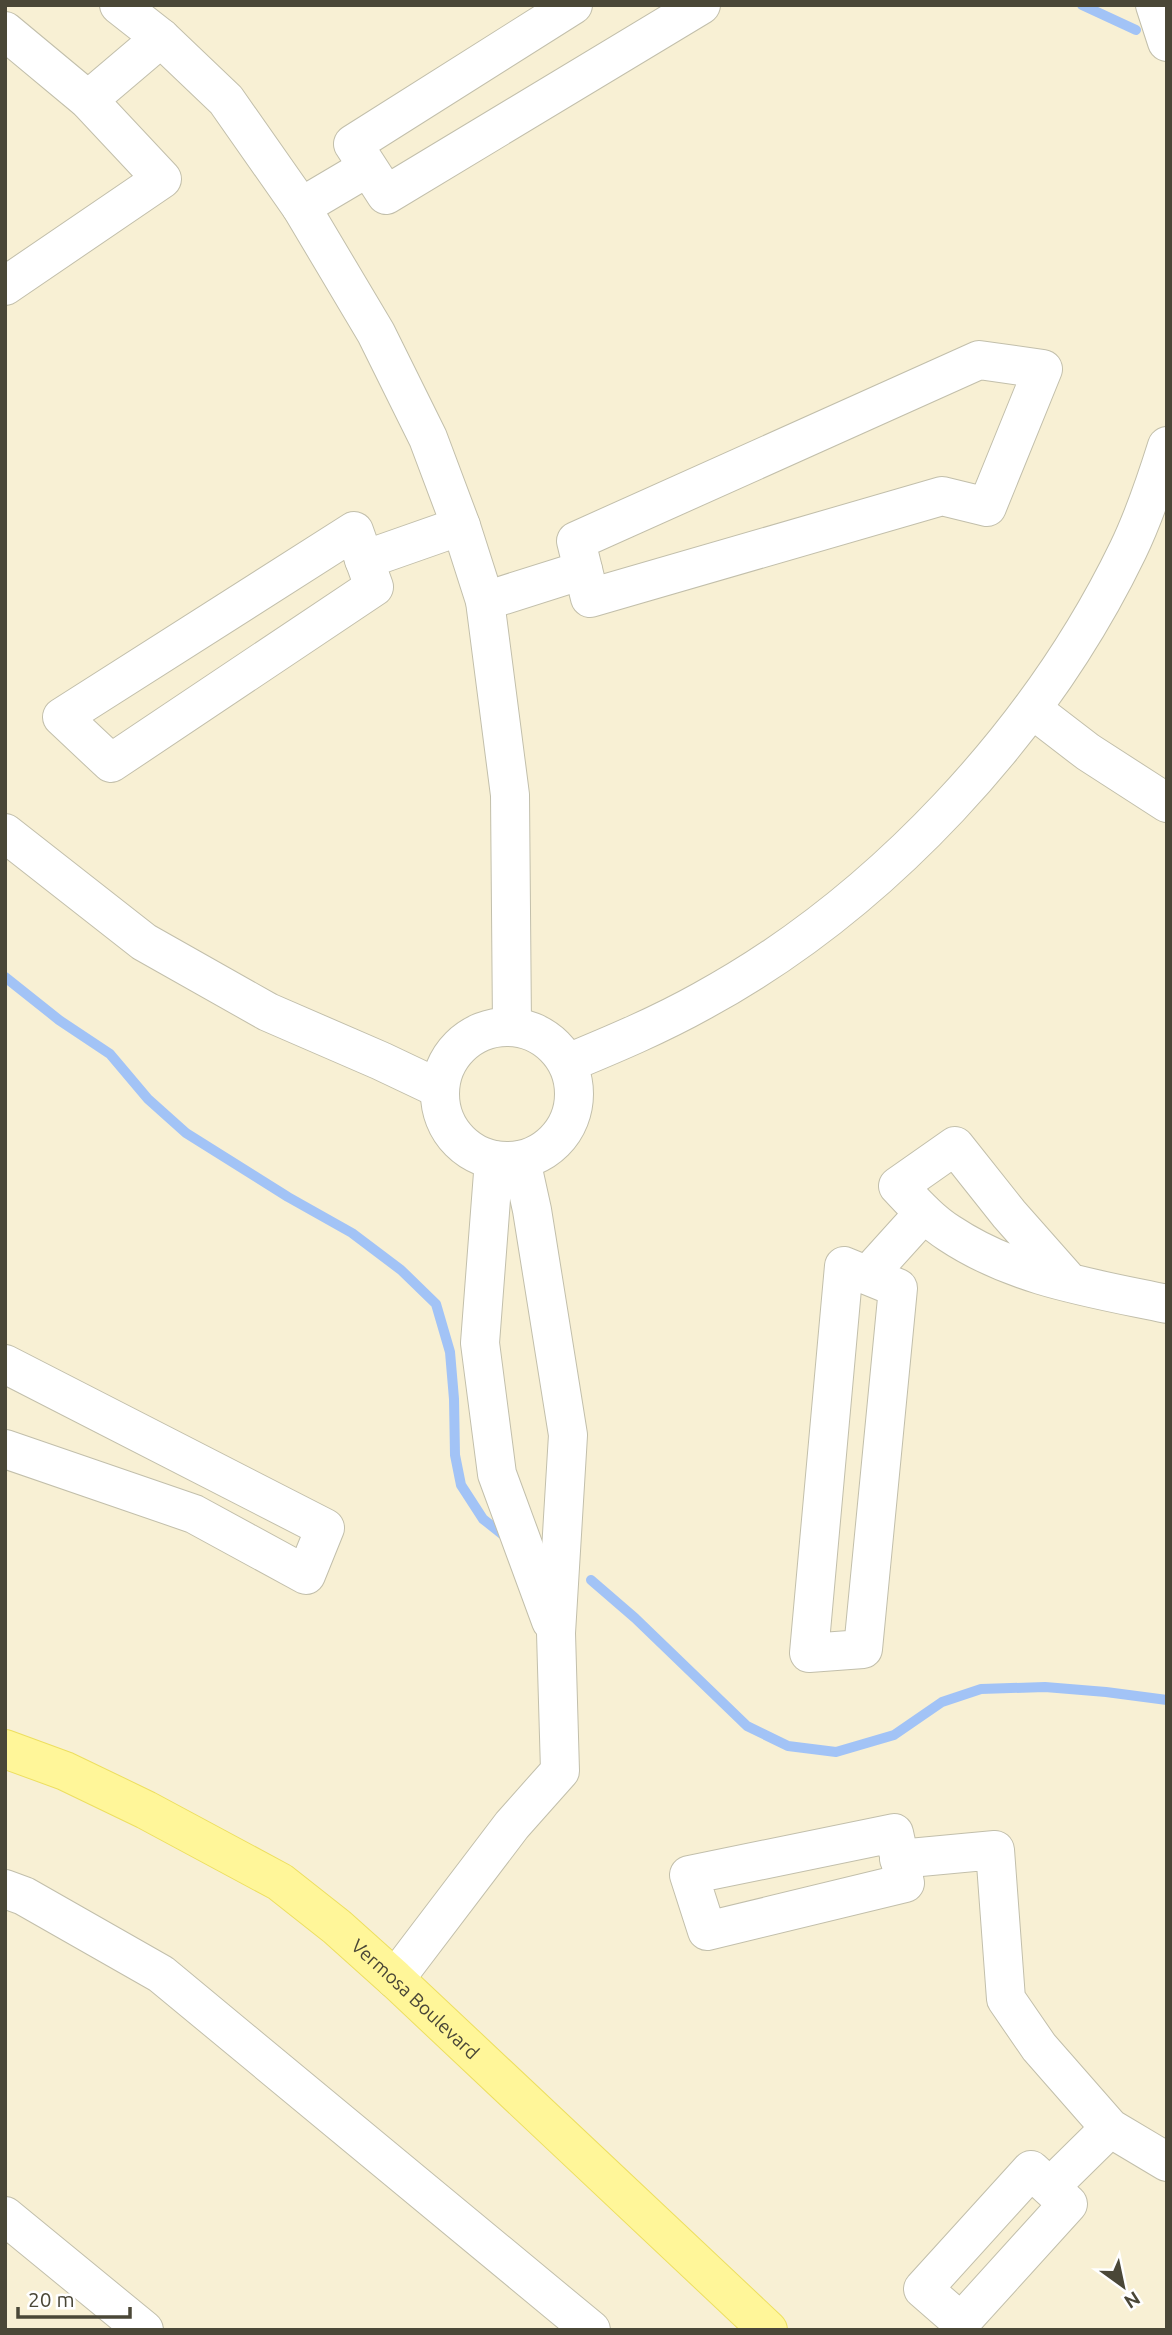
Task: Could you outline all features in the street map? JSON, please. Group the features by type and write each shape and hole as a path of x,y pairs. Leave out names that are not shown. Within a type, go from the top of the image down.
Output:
{"main road":[{"name":"Vermosa Boulevard","path":"5,1749 65,1771 146,1810 280,1881 396,1979 768,2330"}],"street":[{"path":"119,5 160,38 226,100 301,207 376,333 428,438 461,526 485,601 510,794 512,1026"},
{"path":"573,5 353,144 386,195 701,5"},
{"path":"1155,5 1167,42"},
{"path":"5,31 88,100 162,179 5,286"},
{"path":"88,100 160,38"},
{"path":"301,207 368,168"},
{"path":"979,360 1043,369 987,508 942,496 590,598 583,570 576,541 979,360"},
{"path":"568,1063 637,1034 703,1000 767,962 828,918 884,871 937,819 1032,709 1100,603 1123,560 1152,492 1167,446"},
{"path":"364,560 461,526"},
{"path":"354,531 364,560 373,587 111,763 62,717 354,531"},
{"path":"485,601 583,570"},
{"path":"1032,709 1088,752 1167,803"},
{"path":"5,833 144,942 268,1012 440,1089"},
{"path":"512,1026 535,1031 554,1044 568,1063 574,1082 575,1103 569,1123 557,1140 541,1153 508,1160 475,1154 460,1142 448,1127 441,1108 440,1089 445,1068 456,1051 472,1036 491,1028 512,1026"},
{"path":"1070,1283 1009,1214 955,1146 898,1186 948,1233 1006,1264 1037,1275 1070,1283 1167,1304"},
{"path":"508,1160 480,1343 497,1474 556,1633"},
{"path":"396,1979 513,1825 560,1771 556,1633 568,1434 533,1210 508,1160"},
{"path":"868,1275 924,1213"},
{"path":"844,1266 868,1275 898,1288 863,1649 809,1653 844,1266"},
{"path":"5,1449 194,1514 306,1575 325,1528 8,1371"},
{"path":"894,1833 900,1859 905,1884 707,1931 689,1875 894,1833"},
{"path":"900,1859 995,1850 1006,1999 1039,2047 1110,2128 1167,2162"},
{"path":"5,1889 24,1896 161,1974 591,2330"},
{"path":"1050,2188 1110,2128"},
{"path":"5,2216 145,2330"}],"shaded area":[{"path":"5,5 1167,5 1167,2330 5,2330"}],"waterway":[{"path":"1082,5 1136,30"},
{"path":"5,977 59,1020 110,1054 148,1099 186,1133 288,1197 352,1233 401,1270 436,1304 450,1352 455,1455 461,1485 483,1519 502,1534"},
{"path":"591,1580 635,1618 747,1726 788,1746 836,1752 894,1735 942,1702 981,1689 1045,1687 1167,1700"}]}
